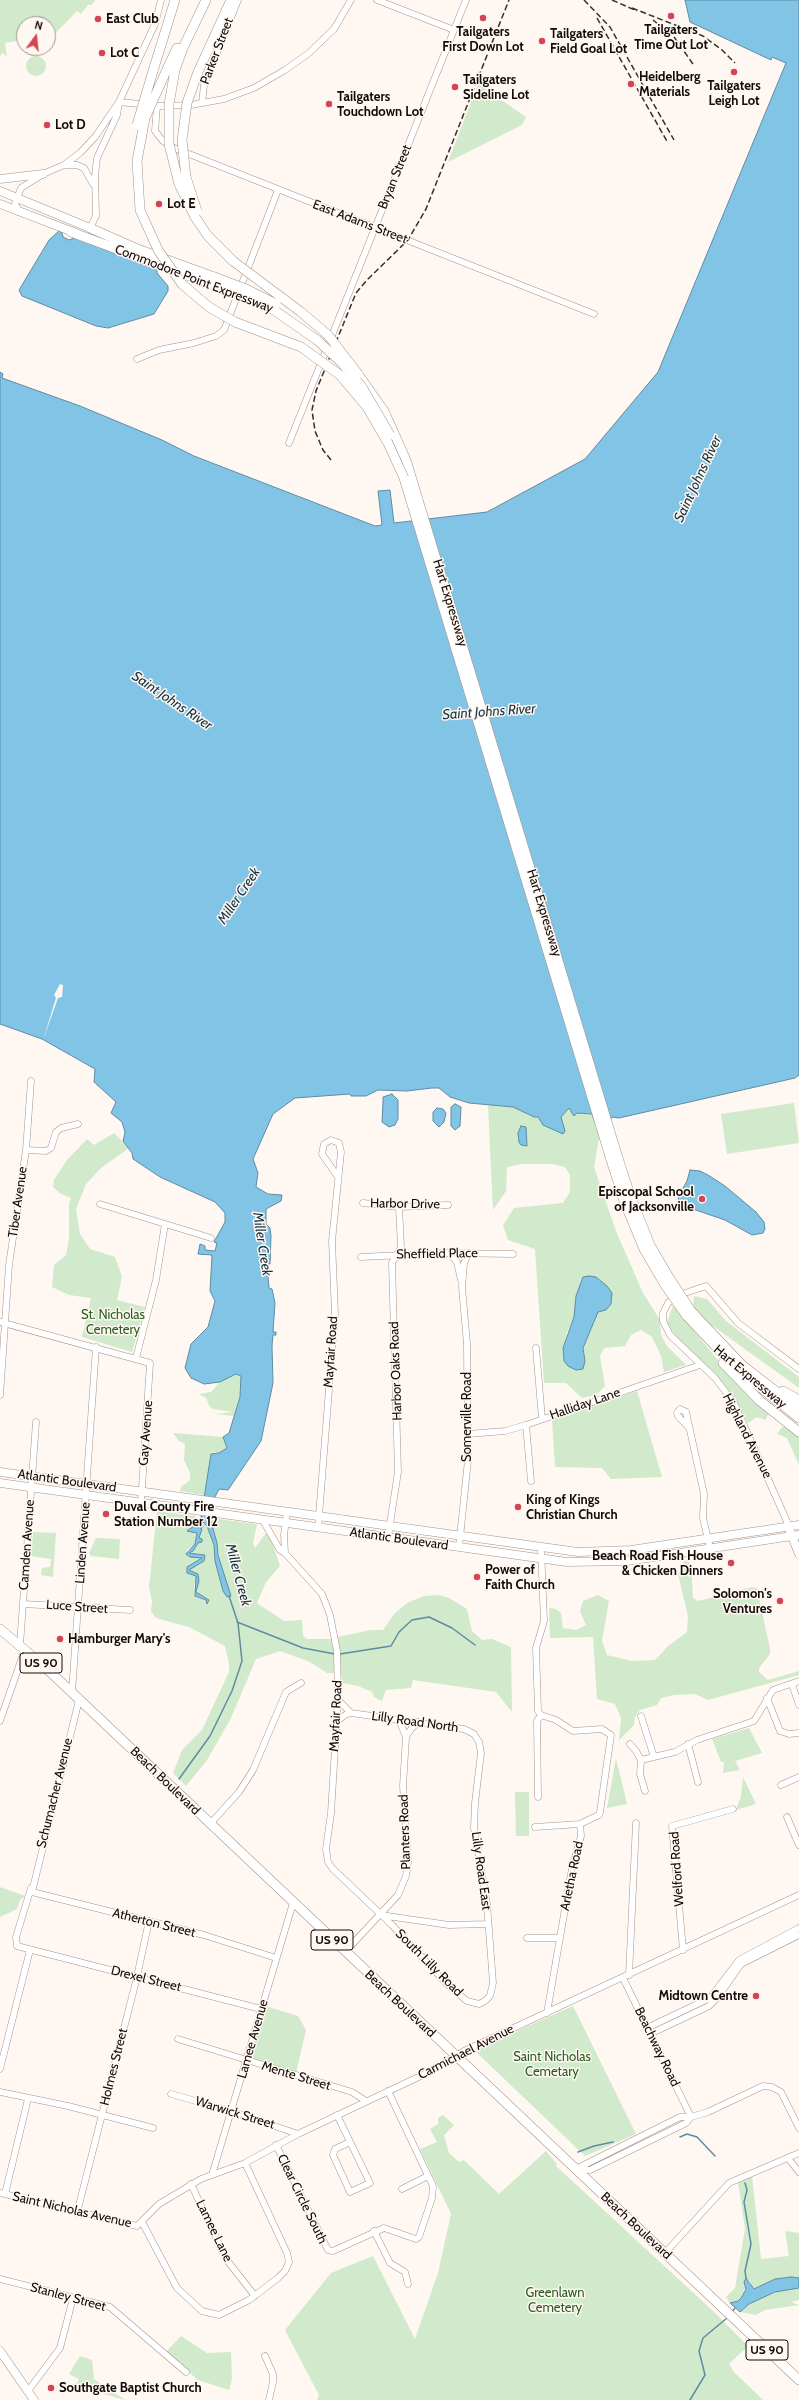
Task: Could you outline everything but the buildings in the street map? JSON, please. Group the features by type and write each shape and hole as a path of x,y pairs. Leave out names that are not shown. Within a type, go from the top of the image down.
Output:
{"highway":[{"path":"175,0 132,147 133,182 140,210 151,237 165,261 182,284 197,298 235,322 305,349 343,378 360,397 375,421 404,478"},
{"path":"140,210 137,161 144,121 201,0"},
{"path":"206,0 185,44 174,74 168,110 169,138 176,173 189,206 205,232 229,258 315,323 332,340 358,374"},
{"path":"229,258 213,239 200,216 188,188 184,166 184,122 188,99 198,72 232,0"},
{"name":"Commodore Point Expressway","path":"90,228 276,310 302,328 334,355 362,387 382,419 393,443 404,478"},
{"name":"Commodore Point Expressway","path":"71,232 212,281 254,293 292,314 331,344 358,374"},
{"name":"Hart Expressway","path":"358,374 384,412 406,460 630,1195 658,1260 702,1335 736,1368 799,1418"},
{"name":"Hart Expressway","path":"404,478 624,1202 651,1263 689,1313 752,1373 799,1409"},
{"path":"702,1335 737,1379 760,1401 799,1432"},
{"path":"752,1373 799,1400"},
{"name":"Beach Boulevard","path":"0,1629 72,1692 292,1903 799,2380"}],"main road":[{"path":"0,179 43,174"},
{"name":"Commodore Point Expressway","path":"0,191 90,228"},
{"name":"Commodore Point Expressway","path":"0,204 71,232"},
{"path":"71,232 81,232 90,228"},
{"name":"Atlantic Boulevard","path":"0,1472 541,1548 597,1553 799,1524"},
{"name":"Atlantic Boulevard","path":"0,1482 567,1562 612,1562 795,1536"},
{"name":"Highland Avenue","path":"789,1526 795,1536 799,1554"},
{"path":"0,2351 34,2400"}],"street":[{"path":"20,212 15,205 16,197 22,187 43,174 64,165 90,144 119,102 155,24 161,0"},
{"name":"Parker Street","path":"202,103 204,85 238,0"},
{"path":"119,102 157,106 202,103 242,93 285,70 309,53 334,29 352,0"},
{"path":"378,0 454,30"},
{"name":"Bryan Street","path":"289,443 374,227 466,0"},
{"path":"90,228 96,216 98,153 117,115 119,102"},
{"name":"East Adams Street","path":"157,106 154,127 156,134 163,141 180,151 594,314"},
{"path":"64,165 77,165 84,168 90,174 96,189"},
{"path":"137,359 159,350 186,345 209,338 224,330 278,190"},
{"name":"Tiber Avenue","path":"0,1396 3,1322 9,1265 26,1150 31,1081"},
{"path":"26,1150 46,1151 51,1148 56,1132 61,1128 78,1124"},
{"name":"Mayfair Road","path":"318,1528 335,1314 332,1241 341,1147 337,1141 331,1140 324,1144 322,1154 338,1177"},
{"path":"100,1204 211,1238"},
{"name":"Harbor Drive","path":"363,1204 399,1207 448,1205"},
{"name":"Harbor Oaks Road","path":"388,1537 398,1464 392,1263 400,1247 399,1207"},
{"path":"3,1322 136,1358 156,1280 165,1224"},
{"name":"Sheffield Place","path":"360,1257 450,1253 513,1254"},
{"name":"Somerville Road","path":"450,1253 457,1262 462,1287 466,1344 468,1434 467,1477 459,1547"},
{"name":"Somerville Road","path":"462,1287 464,1263 469,1253"},
{"name":"Highland Avenue","path":"789,1526 734,1403 715,1378 670,1335 662,1317 668,1303 676,1296 706,1286 738,1323 799,1368"},
{"name":"Linden Avenue","path":"72,1692 96,1347"},
{"path":"536,1348 542,1419"},
{"name":"Gay Avenue","path":"136,1358 150,1363 141,1503"},
{"name":"Halliday Lane","path":"468,1434 505,1431 526,1425 700,1365"},
{"name":"Camden Avenue","path":"0,1721 22,1647 23,1604 36,1422"},
{"path":"526,1425 531,1481"},
{"path":"688,1427 704,1494 702,1514 710,1548"},
{"path":"285,1553 285,1523 287,1512"},
{"name":"Mayfair Road","path":"262,1519 280,1550 285,1553 295,1566 312,1580 326,1605 336,1650 338,1700 326,1848 328,1862 333,1869 380,1915"},
{"path":"538,1797 537,1721 541,1715 538,1711 536,1648 544,1621 541,1548"},
{"name":"Luce Street","path":"23,1604 130,1610"},
{"path":"640,1760 675,1752 688,1744 754,1721 773,1690 799,1681"},
{"path":"210,1824 239,1792 253,1770 286,1692 302,1683"},
{"path":"792,1684 799,1705"},
{"path":"767,1698 780,1731 799,1733"},
{"name":"Schumacher Avenue","path":"30,1950 17,1946 15,1941 31,1889 79,1700"},
{"path":"338,1700 351,1713"},
{"path":"336,1722 345,1714 351,1713"},
{"name":"Lilly Road North","path":"351,1713 464,1729 476,1736"},
{"name":"Arletha Road","path":"541,1715 556,1720 573,1731 602,1729 611,1735 599,1815 580,1824 581,1836 572,1868 546,2013"},
{"path":"641,1716 654,1758"},
{"name":"Planters Road","path":"344,1952 398,1895 406,1876 408,1862 403,1800 406,1737 399,1720"},
{"path":"406,1737 410,1729 418,1722"},
{"name":"Lilly Road East","path":"476,1736 481,1746 474,1828 488,1924 493,1983 490,1996 482,2003"},
{"path":"630,1744 636,1751 640,1760 640,1774 645,1791"},
{"path":"688,1744 698,1782"},
{"path":"781,1785 799,1777"},
{"name":"Welford Road","path":"683,1950 672,1826 733,1809"},
{"path":"787,1817 799,1845"},
{"path":"626,1977 636,1822"},
{"path":"535,1827 580,1824"},
{"name":"Atherton Street","path":"31,1889 276,1958"},
{"name":"Carmichael Avenue","path":"142,2222 159,2204 191,2184 245,2163 298,2134 429,2072 456,2056 799,1895"},
{"name":"Lamee Avenue","path":"212,2175 292,1903"},
{"path":"380,1915 449,1925 488,1924"},
{"name":"South Lilly Road","path":"380,1915 448,1985 468,2001 474,2004 482,2003"},
{"name":"Holmes Street","path":"77,2213 149,1921"},
{"path":"649,2031 710,1998 738,1960 799,1928"},
{"path":"649,2031 709,2006 718,1997 741,1964 799,1935"},
{"path":"528,1938 559,1938"},
{"path":"0,2069 30,1950"},
{"name":"Drexel Street","path":"30,1950 261,2009"},
{"name":"Beachway Road","path":"626,1977 649,2031 690,2117"},
{"name":"Mente Street","path":"178,2039 246,2061 352,2092 366,2101"},
{"path":"576,2169 590,2170 686,2123 690,2117 708,2112 768,2086 781,2092 799,2128"},
{"path":"388,2091 433,2186 433,2194 419,2237 414,2239 384,2228 374,2231 390,2263 405,2272 408,2284"},
{"path":"0,2092 153,2128"},
{"name":"Warwick Street","path":"171,2094 231,2111 298,2134"},
{"path":"2,2194 28,2099"},
{"path":"337,2115 370,2183 350,2192 333,2155 335,2149 350,2142"},
{"name":"Clear Circle South","path":"276,2145 326,2249 333,2251 374,2231"},
{"path":"665,2253 729,2183 799,2153"},
{"path":"788,2158 799,2172"},
{"path":"142,2222 177,2288 202,2311 208,2314 219,2314 255,2296 285,2271 289,2262 287,2253 245,2163"},
{"path":"402,2189 428,2176"},
{"name":"Lamee Lane","path":"191,2184 226,2259 255,2296"},
{"name":"Saint Nicholas Avenue","path":"2,2194 131,2226 142,2222"},
{"name":"Stanley Street","path":"0,2279 110,2307 186,2372"},
{"path":"28,2391 60,2348 73,2298"},
{"path":"266,2356 273,2382 269,2400"}],"green space":[{"path":"0,0 95,0 91,5 88,5 81,14 77,11 56,33 56,16 16,16 16,41 5,43 7,56 2,53 0,57"},
{"path":"32,57 40,57 45,62 45,70 40,75 32,75 27,70 27,62"},
{"path":"478,84 526,117 522,125 448,162"},
{"path":"794,1103 799,1143 727,1154 721,1114"},
{"path":"488,1105 513,1107 527,1112 528,1115 562,1127 561,1117 569,1108 577,1113 592,1114 601,1128 594,1167 616,1231 643,1293 660,1320 661,1335 667,1346 686,1365 664,1372 661,1356 652,1337 641,1330 631,1335 625,1346 604,1348 600,1356 605,1386 596,1395 582,1398 566,1383 544,1383 535,1249 508,1240 503,1225 514,1208 563,1203 570,1192 570,1175 565,1167 553,1164 522,1164 507,1167 506,1191 493,1210","holes":["596,1277 607,1286 606,1310 598,1312 590,1328 583,1348 585,1361 564,1361 563,1348 567,1332"]},
{"name":"St. Nicholas Cemetery","path":"114,1133 129,1148 101,1168 86,1184 76,1209 80,1234 90,1249 115,1257 122,1276 117,1300 145,1307 132,1352 82,1337 91,1298 69,1295 52,1287 54,1265 66,1255 69,1238 69,1204 71,1198 61,1194 53,1187 54,1180 67,1160 87,1139 94,1145"},
{"path":"694,1296 707,1299 726,1321 799,1377 799,1388 706,1321 693,1307"},
{"path":"673,1305 725,1369 755,1402 769,1414 765,1420 757,1417 748,1423 725,1385 681,1343 667,1323"},
{"path":"236,1374 241,1376 241,1381 240,1397 234,1416 215,1414 234,1412 213,1409 210,1407 206,1398 199,1394 211,1392 220,1382"},
{"path":"637,1391 662,1477 611,1479 602,1468 555,1467 552,1420"},
{"path":"782,1427 789,1427 799,1435 799,1465 787,1438 777,1434"},
{"path":"173,1433 223,1437 227,1448 219,1453 213,1452 204,1495 180,1491 181,1487 190,1480 190,1473 184,1460 185,1444 179,1441"},
{"path":"157,1511 195,1516 198,1519 201,1517 197,1529 190,1530 197,1532 195,1544 187,1550 187,1556 202,1558 187,1567 188,1574 196,1576 194,1587 198,1598 206,1600 208,1604 207,1598 197,1595 198,1574 189,1569 204,1561 203,1554 189,1552 200,1542 200,1528 203,1527 202,1522 207,1526 213,1541 223,1591 231,1595 227,1588 210,1518 257,1524 253,1543 255,1548 266,1533 271,1539 280,1566 266,1582 257,1603 284,1621 302,1620 303,1636 307,1639 331,1639 334,1652 336,1673 327,1673 310,1662 280,1651 256,1659 230,1720 207,1760 186,1786 173,1773 182,1750 202,1730 229,1672 229,1663 225,1646 189,1627 156,1618 151,1611 152,1601 149,1587"},
{"path":"33,1532 56,1533 53,1577 41,1575 42,1568 50,1567 51,1559 31,1556"},
{"path":"96,1538 120,1539 119,1559 91,1556 89,1553"},
{"path":"687,1560 691,1564 693,1598 698,1601 752,1587 757,1588 770,1649 770,1654 759,1668 759,1672 768,1680 799,1671 799,1675 708,1700 695,1694 674,1695 661,1698 657,1705 640,1710 635,1717 634,1725 619,1740 621,1718 615,1704 597,1699 593,1637 550,1638 549,1608 556,1609 561,1613 563,1628 576,1630 586,1625 580,1611 583,1601 598,1595 609,1601 602,1641 607,1655 632,1661 655,1660 668,1646 687,1632 688,1616 678,1574 684,1561"},
{"path":"439,1595 449,1598 467,1609 472,1631 482,1640 492,1639 511,1647 512,1712 496,1692 413,1680 411,1688 386,1690 382,1701 374,1697 372,1692 358,1686 342,1683 338,1637 371,1630 383,1630 395,1613 407,1603 424,1596"},
{"path":"749,1728 762,1753 735,1761 740,1770 723,1773 724,1762 721,1762 712,1739"},
{"path":"616,1758 627,1804 607,1808"},
{"path":"743,1777 756,1804 736,1810 741,1796"},
{"path":"515,1792 529,1792 529,1836 516,1836"},
{"path":"0,1887 25,1896 20,1900 17,1909 0,1917"},
{"path":"265,2006 298,2016 306,2030 296,2073 250,2059"},
{"name":"Saint Nicholas Cemetary","path":"573,2006 636,2134 585,2156 474,2050"},
{"name":"Greenlawn Cemetery","path":"443,2115 454,2125 444,2135 449,2153 459,2162 464,2160 499,2194 546,2151 557,2164 556,2166 712,2310 748,2346 729,2364 734,2372 763,2400 317,2400 319,2395 285,2330 331,2273 373,2256 415,2339 438,2273 451,2214 420,2149 437,2142 430,2129 438,2124 438,2118"},
{"path":"752,2176 761,2259 789,2256 785,2231 799,2233 799,2278 775,2279 754,2289 749,2280 739,2300 730,2303 726,2297 735,2288 745,2229 738,2182"},
{"path":"799,2288 799,2300 791,2302 799,2305 765,2310 756,2315 740,2312 749,2304 775,2292"},
{"path":"181,2336 207,2353 231,2352 232,2379 229,2390 198,2380 166,2352"},
{"path":"80,2356 92,2360 94,2379 125,2400 76,2386 79,2379 69,2374"}],"water":[{"name":"Saint Johns River","path":"685,0 799,0 799,1075 795,1078 619,1118 612,1117 607,1125 595,1123 592,1114 577,1113 574,1116 569,1108 561,1117 565,1131 563,1134 543,1125 538,1117 534,1117 513,1107 469,1103 450,1097 439,1088 407,1091 378,1090 366,1096 351,1096 350,1094 295,1098 273,1114 253,1159 258,1173 256,1187 268,1194 282,1195 281,1201 266,1209 266,1224 270,1228 271,1236 270,1264 267,1264 269,1288 272,1289 275,1303 273,1332 276,1332 276,1335 273,1335 272,1346 273,1383 261,1441 228,1490 219,1489 210,1507 210,1518 217,1543 218,1555 231,1596 227,1597 223,1591 215,1561 214,1545 207,1526 203,1522 201,1524 203,1527 200,1528 202,1529 199,1538 202,1539 202,1542 198,1543 193,1551 189,1553 205,1555 204,1561 189,1570 198,1574 199,1581 196,1592 209,1600 207,1604 206,1600 195,1596 196,1576 187,1573 187,1567 202,1558 190,1557 186,1554 195,1544 197,1533 187,1531 194,1526 197,1528 201,1517 211,1454 219,1453 227,1448 223,1437 229,1433 240,1397 241,1376 236,1374 220,1382 204,1384 191,1378 185,1368 191,1344 208,1327 215,1301 210,1291 212,1255 198,1254 200,1244 205,1246 205,1250 215,1251 217,1243 214,1242 225,1222 225,1213 215,1202 160,1177 133,1159 132,1153 123,1141 125,1132 122,1122 111,1113 116,1102 94,1082 95,1069 42,1039 0,1024 0,372 3,374 2,378 80,406 162,440 194,456 375,526 382,525 378,491 390,490 394,523 487,512 585,459 658,372 786,63 772,57 771,60 690,22"},
{"path":"59,231 62,233 63,237 69,240 75,238 157,269 157,273 168,286 168,291 154,314 108,328 96,326 22,296 19,290 49,240"},
{"path":"392,1094 398,1100 398,1119 395,1125 389,1127 382,1122 383,1097"},
{"path":"455,1104 461,1107 460,1126 455,1130 451,1126 451,1107"},
{"path":"437,1108 443,1109 446,1113 444,1122 439,1127 433,1121 433,1112"},
{"path":"521,1126 526,1127 527,1146 521,1145 519,1142 518,1133"},
{"path":"690,1170 700,1171 708,1175 725,1186 756,1212 764,1222 765,1229 763,1233 752,1235 725,1220 687,1207 680,1203 678,1197 687,1181"},
{"path":"583,1277 596,1277 607,1286 612,1293 611,1304 606,1310 598,1312 583,1348 585,1361 583,1369 576,1370 568,1366 564,1361 563,1348 574,1317 576,1296"},
{"path":"791,2277 799,2278 799,2288 775,2292 749,2304 740,2312 730,2303 738,2301 741,2298 746,2289 744,2282 746,2278 754,2289 775,2279"}],"pier":[{"path":"60,984 63,985 62,997 58,998 43,1040 56,998 54,995"}],"waterway":[{"name":"Miller Creek","path":"179,1779 210,1736 232,1691 242,1661 238,1623 229,1596"},
{"path":"340,1654 391,1646 399,1632 412,1620 429,1617 452,1628 475,1645"},
{"path":"237,1622 303,1648 335,1654"},
{"path":"680,2137 687,2134 697,2137 715,2156"},
{"path":"578,2152 594,2146 613,2142"},
{"path":"745,2183 747,2190 744,2202 751,2244 745,2271 746,2278"},
{"path":"732,2312 735,2308"},
{"path":"690,2400 705,2375 699,2351 703,2338 727,2318"}],"railway":[{"path":"331,460 323,450 315,431 312,410 316,391 356,293 367,280 408,240 426,209 509,0"},
{"path":"584,0 610,27 674,140"},
{"path":"612,0 637,11"},
{"path":"632,8 703,36 722,50 735,63"},
{"path":"597,18 668,143"},
{"path":"653,20 674,37 693,64"}],"place":[{"name":"Tailgaters Time Out Lot","path":"671,16"},
{"name":"Tailgaters First Down Lot","path":"483,18"},
{"name":"East Club","path":"98,19"},
{"name":"Tailgaters Field Goal Lot","path":"542,41"},
{"name":"Lot C","path":"102,53"},
{"name":"Tailgaters Leigh Lot","path":"734,72"},
{"name":"Heidelberg Materials","path":"631,84"},
{"name":"Tailgaters Sideline Lot","path":"455,87"},
{"name":"Tailgaters Touchdown Lot","path":"329,104"},
{"name":"Lot D","path":"47,125"},
{"name":"Lot E","path":"159,204"},
{"name":"Episcopal School of Jacksonville","path":"702,1199"},
{"name":"King of Kings Christian Church","path":"518,1507"},
{"name":"Duval County Fire Station Number 12","path":"106,1514"},
{"name":"Beach Road Fish House & Chicken Dinners","path":"731,1563"},
{"name":"Power of Faith Church","path":"477,1577"},
{"name":"Solomon's Ventures","path":"780,1601"},
{"name":"Hamburger Mary's","path":"60,1639"},
{"name":"Midtown Centre","path":"756,1996"},
{"name":"Southgate Baptist Church","path":"51,2388"}]}
